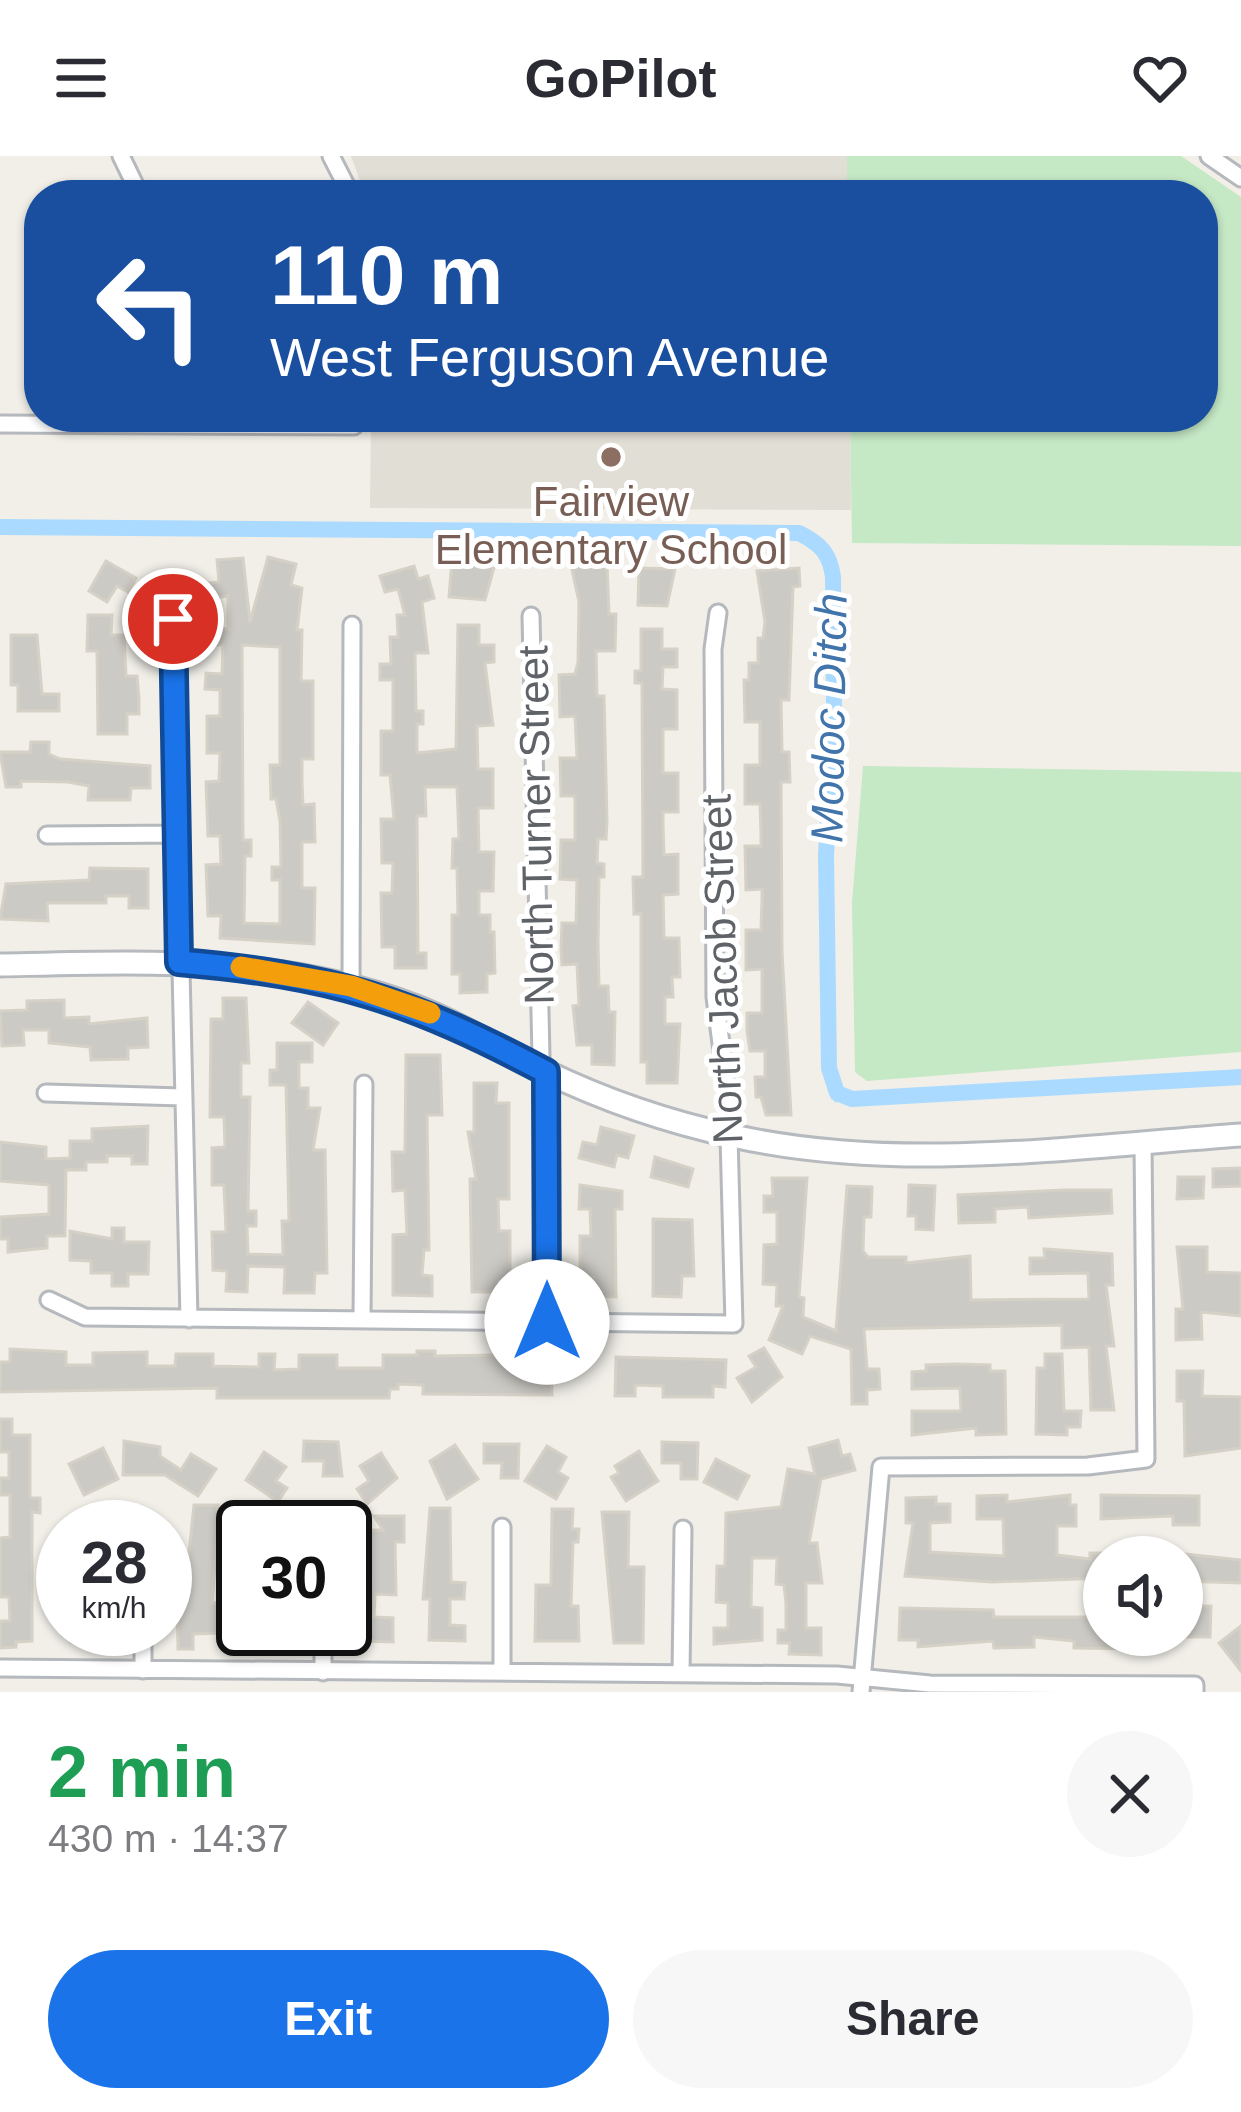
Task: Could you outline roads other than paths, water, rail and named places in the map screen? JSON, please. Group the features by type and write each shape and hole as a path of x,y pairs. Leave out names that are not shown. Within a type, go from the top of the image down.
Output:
{"street":[{"path":"1209,156 1241,178"},
{"name":"North Jacob Street","path":"547,1322 734,1324 730,1136 716,997 713,650 718,614"},
{"name":"North Turner Street","path":"531,616 537,988 546,1072 547,1322"},
{"path":"173,619 189,1319"},
{"path":"351,986 352,625"},
{"path":"47,835 180,834"},
{"path":"0,965 179,962 292,972 416,1007 613,1101 785,1147 896,1155 1241,1135"},
{"path":"362,1319 364,1084"},
{"path":"46,1093 182,1097"},
{"path":"861,1685 861,1656 874,1589 881,1467 1088,1466 1146,1459 1143,1142"},
{"path":"50,1300 85,1317 547,1322"},
{"path":"502,1527 502,1672"},
{"path":"681,1673 683,1528"},
{"path":"143,1656 143,1670"},
{"path":"323,1656 323,1672"},
{"path":"0,1668 681,1673 861,1685 1195,1688"},
{"path":"413,1673 413,1692"}],"waterway":[{"name":"Modoc Ditch","path":"0,527 799,533 823,550 833,577 834,712 826,855 829,1068 837,1093 852,1099 1241,1077"},
{"name":"Modoc Ditch","path":"836,1100 840,1096"}],"place":[{"name":"Fairview Elementary School","path":"611,457"}]}
